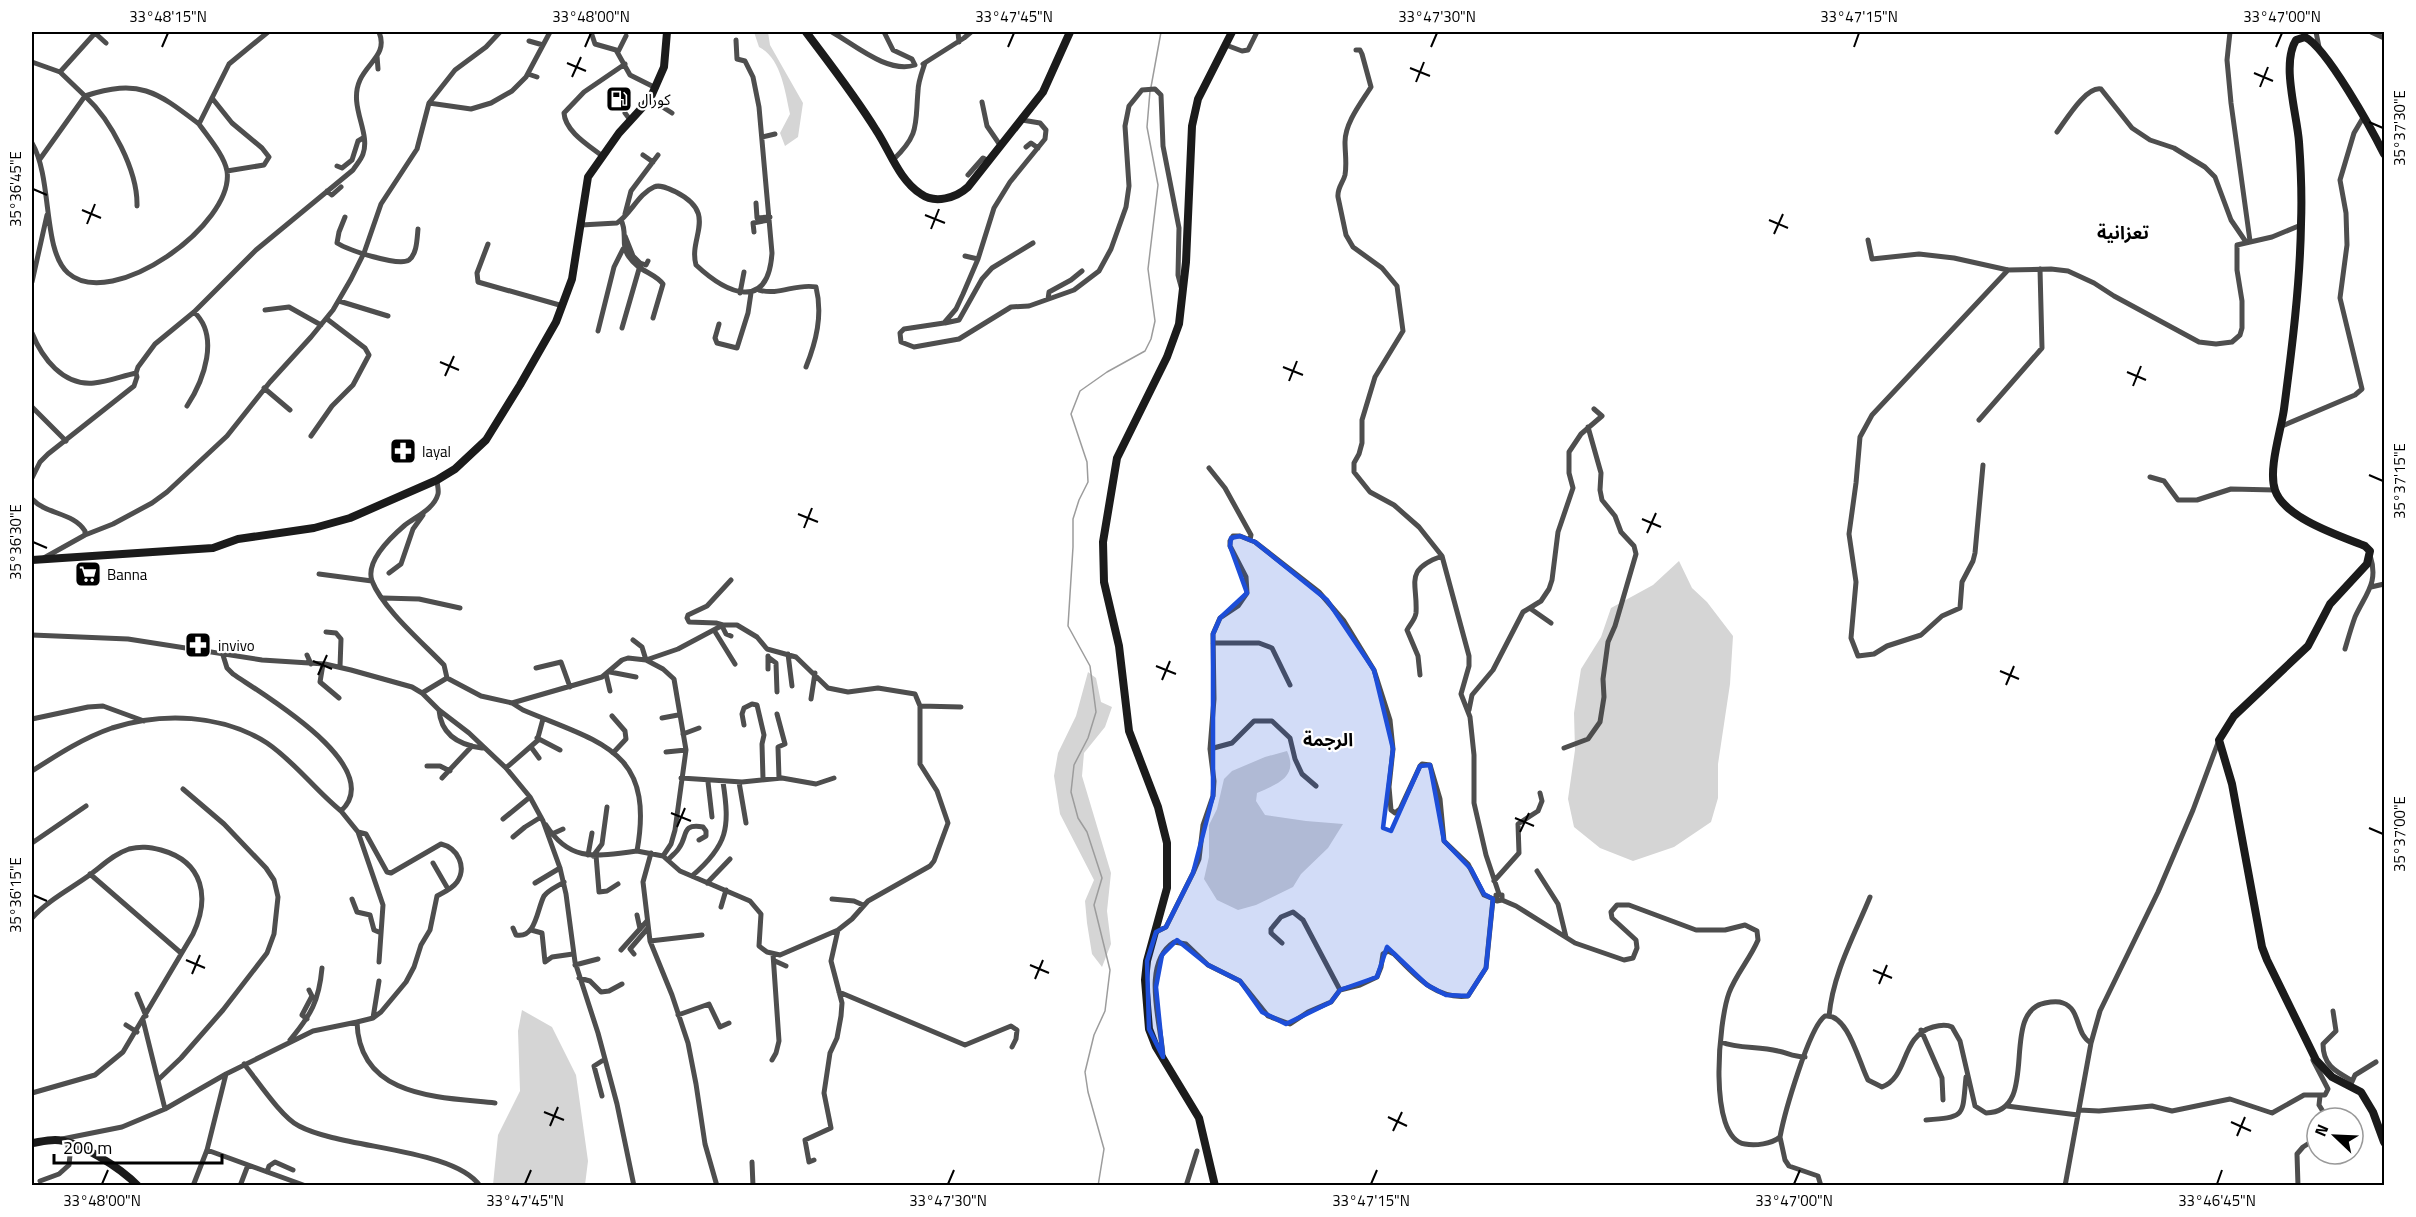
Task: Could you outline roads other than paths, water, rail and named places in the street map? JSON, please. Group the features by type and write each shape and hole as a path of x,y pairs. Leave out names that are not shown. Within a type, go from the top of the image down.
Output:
{"main road":[{"path":"32,560 213,548 238,539 314,528 350,518 437,480 455,469 476,451 493,430 544,345 563,306 572,279 588,177 601,155 656,88 664,67 667,32"},
{"path":"806,32 919,193 926,197 942,199 963,192 1022,120 1043,92 1070,32"},
{"path":"1215,1185 1199,1118 1149,1029 1145,980 1146,961 1167,888 1167,843 1158,807 1129,732 1119,646 1104,582 1103,542 1118,458 1173,342 1179,324 1183,295 1192,126 1198,99 1232,32"},
{"path":"2385,154 2364,116 2320,51 2308,38 2298,34 2290,60 2300,143 2301,225 2296,309 2282,426 2276,451 2275,490 2298,516 2365,546 2370,551 2370,555 2367,564 2330,604 2308,646 2234,716 2219,740 2232,784 2262,947 2313,1053 2325,1071 2351,1083 2363,1095 2373,1112 2378,1130 2385,1142"},
{"path":"32,1143 57,1140 67,1143 113,1165 138,1185"}],"street":[{"path":"88,32 106,43"},
{"path":"199,124 229,64 268,32"},
{"path":"32,333 48,362 75,381 96,383 136,372 155,344 194,312 256,250 344,179 362,158 365,146 356,106 357,91 361,78 377,56 382,42 379,32"},
{"path":"40,560 85,535 113,524 152,503 227,436 264,388 327,319 339,301 364,253 381,204 417,149 429,103 455,70 500,32"},
{"path":"429,103 471,109 484,107 512,91 528,74 550,32"},
{"path":"591,32 595,44 609,46 618,52 630,75 656,88"},
{"path":"832,32 887,63 905,68 925,63 971,32"},
{"path":"884,32 892,50 912,59 915,65"},
{"path":"958,32 959,42"},
{"path":"1226,45 1242,51 1248,50 1257,32"},
{"path":"2230,32 2227,60 2248,241"},
{"path":"2316,32 2320,51"},
{"path":"2371,32 2385,38"},
{"path":"60,72 94,34"},
{"path":"618,52 626,36"},
{"path":"736,40 737,59 745,61 753,77 770,218 771,270 759,290"},
{"path":"529,41 543,45"},
{"path":"1356,50 1360,50 1362,54 1371,87 1348,127 1345,140 1347,164 1344,179 1337,191 1338,197 1346,235 1353,247 1382,268 1397,286 1403,331 1375,377 1362,420 1362,443 1354,463 1354,472 1370,492 1387,501 1419,526 1442,556 1469,656 1469,666 1461,694 1464,705 1469,710"},
{"path":"377,56 378,69"},
{"path":"32,62 60,72 105,119 135,181 137,206"},
{"path":"893,159 905,149 913,134 918,89 925,63"},
{"path":"601,155 569,127 564,113 584,92 625,64"},
{"path":"528,74 537,76"},
{"path":"32,143 40,159 45,182 54,249 63,267 77,279 111,281 125,278 159,262 194,234 222,201 225,194 227,171 199,124 162,96 150,92 119,88 85,96 40,159"},
{"path":"1033,243 992,268 982,279 958,320 936,326 904,329 900,333 901,342 914,348 953,341 969,334 1006,309 1018,305 1029,306 1066,294 1083,285 1106,261 1119,229 1128,197 1125,126 1129,106 1138,93 1151,88 1161,95 1163,146 1179,228 1178,275 1183,295"},
{"path":"2057,132 2086,95 2094,88 2101,89 2132,128 2150,140 2174,148 2210,172 2218,183 2231,220 2248,241"},
{"path":"212,98 232,123 262,148 269,157 264,165 227,171"},
{"path":"645,101 672,113"},
{"path":"982,102 987,126 1000,145"},
{"path":"625,113 631,121"},
{"path":"2282,426 2362,389 2340,298 2347,245 2346,213 2340,180 2354,133 2364,116"},
{"path":"944,323 956,309 978,260 994,208 1018,169 1038,148 1046,134 1044,126 1032,120 1022,120"},
{"path":"762,137 775,134"},
{"path":"337,166 342,168 352,160 358,141 363,138"},
{"path":"1026,147 1031,143 1038,148"},
{"path":"643,155 653,162"},
{"path":"598,331 614,267 623,249 625,228 623,218 631,191 658,155"},
{"path":"968,176 983,158 989,161"},
{"path":"581,225 623,218 648,191 657,186 670,189 687,199 699,219 696,265 726,288 740,293 759,290 768,293 806,286 816,287 819,314 818,338 806,367"},
{"path":"327,191 332,195 341,187"},
{"path":"756,203 757,218 770,218"},
{"path":"32,282 48,210"},
{"path":"345,217 337,243 397,262 406,262 414,253 418,230"},
{"path":"754,232 753,223 770,218"},
{"path":"1868,240 1872,259 1919,254 1954,258 2008,270 2060,269 2077,273 2199,342 2224,344 2237,338 2242,328 2237,245 2272,237 2301,225"},
{"path":"625,236 637,261 646,265 648,261"},
{"path":"488,244 477,273 478,282 563,306"},
{"path":"623,249 639,269 661,280 663,284 653,318"},
{"path":"965,256 978,260"},
{"path":"622,328 639,269"},
{"path":"1979,420 2042,348 2040,269"},
{"path":"1983,465 1975,553 1962,582 1959,608 1942,616 1921,635 1887,646 1865,657 1858,656 1851,638 1856,582 1848,539 1857,483 1857,450 1862,431 1872,415 2008,270"},
{"path":"1048,299 1047,294 1051,290 1071,280 1082,271"},
{"path":"740,293 744,272"},
{"path":"718,324 717,343 737,348 748,313 751,292"},
{"path":"339,301 388,316"},
{"path":"265,310 289,307 321,325"},
{"path":"186,406 197,386 209,340 206,326 194,312"},
{"path":"311,436 332,406 353,385 369,355 365,348 327,319"},
{"path":"32,478 40,462 134,386 137,378 136,372"},
{"path":"264,388 290,410"},
{"path":"32,407 66,441"},
{"path":"1163,1057 1163,1042 1156,1012 1156,987 1162,955 1174,942 1186,944 1208,965 1240,981 1254,996 1262,1012 1286,1024 1296,1022 1308,1012 1331,1002 1340,990 1360,986 1377,977 1380,973 1383,954 1388,951 1431,988 1446,995 1468,996 1486,968 1497,898 1474,803 1474,755 1469,701 1493,670 1523,612 1531,609 1546,596 1552,580 1558,532 1573,488 1569,473 1569,452 1581,434 1602,416 1594,409"},
{"path":"1564,748 1588,740 1599,722 1604,697 1603,679 1608,642 1616,626 1636,554 1634,546 1621,532 1615,516 1602,500 1601,473 1588,427"},
{"path":"1209,468 1225,488 1251,535 1250,540"},
{"path":"2150,477 2164,481 2179,500 2197,500 2231,489 2275,490"},
{"path":"389,573 401,564 413,529 438,493 437,480"},
{"path":"32,499 43,509 79,523 85,535"},
{"path":"426,512 405,526 376,557 371,567 372,581 382,598 444,665 447,678 482,696 512,703 603,746 613,753 629,769 638,785 642,812 637,851"},
{"path":"1156,932 1166,927 1199,859 1203,825 1214,789 1210,749 1214,699 1213,634 1220,618 1239,606 1247,593 1245,577 1230,541 1231,538 1237,536 1250,540 1307,581 1328,600 1344,621 1374,670 1383,693 1392,739 1390,810 1395,813 1400,809 1419,766 1430,765 1440,798 1444,841 1468,864 1476,875 1483,893 1533,916 1567,939 1599,952 1630,960 1636,952 1636,940 1611,916 1612,909 1622,904 1696,930 1725,930 1745,925 1755,929 1758,933 1758,940 1727,999 1719,1071 1721,1103 1730,1136 1743,1144 1757,1145 1780,1137"},
{"path":"2345,649 2355,618 2371,587 2374,573 2370,555"},
{"path":"1420,675 1418,656 1407,630 1416,615 1414,578 1425,564 1442,556"},
{"path":"319,574 372,581"},
{"path":"731,580 707,606 688,615 687,618 689,622 716,622 723,626 726,634 731,636"},
{"path":"2371,587 2385,584"},
{"path":"382,598 419,599 460,608"},
{"path":"1531,609 1551,623"},
{"path":"32,635 117,638 222,652 262,660 323,664 412,687 470,734 482,748 506,768 530,797 552,834 567,849 592,855 637,851 651,853 666,858 680,871 741,895 758,908 761,921 759,946 773,954 780,955 838,930 875,896 930,866 946,830 947,817 941,800 920,764 920,706 915,694 878,688 840,692 828,688 804,663 788,654 767,649 747,630 737,625 723,626 678,649 646,660"},
{"path":"714,630 735,664"},
{"path":"326,632 336,633 341,639 340,668"},
{"path":"633,640 642,647 646,660"},
{"path":"1213,643 1259,643 1272,648 1290,685"},
{"path":"767,649 768,669"},
{"path":"222,652 227,668 232,674 302,721 330,748 351,781 350,796 341,811"},
{"path":"788,654 792,686"},
{"path":"307,655 311,664"},
{"path":"768,657 776,663 777,692"},
{"path":"512,703 570,687 608,673 622,660 628,658 646,660 663,669 674,679 678,716 686,750 681,778 682,795 666,858"},
{"path":"536,668 561,662 570,687"},
{"path":"323,664 320,682 339,698"},
{"path":"608,673 636,676"},
{"path":"608,673 610,691"},
{"path":"811,699 814,673"},
{"path":"422,693 447,678"},
{"path":"744,725 742,714 744,708 752,704 757,705 764,735 763,779"},
{"path":"32,719 88,706 103,706 145,722"},
{"path":"920,706 961,707"},
{"path":"439,710 440,722 448,734 472,746 482,748"},
{"path":"777,714 785,744 778,747 779,778"},
{"path":"612,716 625,731 626,739 613,753"},
{"path":"662,718 678,716"},
{"path":"32,771 93,736 113,728 145,722 197,718 251,735 265,742 310,780 326,799 341,811 357,832 382,905 379,962"},
{"path":"506,768 531,747 537,738 543,719"},
{"path":"1210,749 1232,743 1254,721 1272,721 1290,738 1295,759 1302,774 1316,786"},
{"path":"682,734 699,728"},
{"path":"537,738 560,750"},
{"path":"2065,1185 2091,1043 2104,1000 2158,892 2193,810 2219,740"},
{"path":"442,778 472,746"},
{"path":"531,747 539,758"},
{"path":"666,752 686,750"},
{"path":"428,766 440,766 450,771"},
{"path":"681,778 708,782 739,782 779,778 816,784 834,778"},
{"path":"708,782 712,817"},
{"path":"692,876 706,864 718,849 725,835 727,816 723,782"},
{"path":"739,782 746,823"},
{"path":"159,1079 181,1058 256,968 271,945 278,897 273,880 266,868 224,824 183,789"},
{"path":"1494,880 1519,853 1517,826 1541,807 1540,793"},
{"path":"503,819 530,797"},
{"path":"32,843 86,806"},
{"path":"592,855 602,844 607,807"},
{"path":"513,837 525,827 542,819"},
{"path":"542,819 564,882 575,965 605,1059 624,1131 634,1185"},
{"path":"666,858 679,848 687,829 692,826 703,827 706,831 706,836 699,840"},
{"path":"552,834 563,830"},
{"path":"57,1140 113,1130 165,1109 244,1064 321,1028 373,1018 397,995 414,967 421,945 430,930 437,896 456,883 461,869 459,856 447,845 438,845 391,873 384,867 366,834 357,832"},
{"path":"592,833 592,855 599,892 607,891 618,884"},
{"path":"32,918 117,855 142,846 170,853 183,860 198,879 203,907 193,934 123,1052 95,1075 32,1093"},
{"path":"651,853 643,882 650,941 678,1015 695,1073 705,1144 717,1185"},
{"path":"706,883 730,859"},
{"path":"433,863 448,889"},
{"path":"535,883 560,868"},
{"path":"1537,871 1558,904 1567,939"},
{"path":"90,874 181,953"},
{"path":"513,928 516,935 520,936 531,930 545,895 564,882"},
{"path":"377,888 384,889"},
{"path":"721,907 726,890"},
{"path":"1829,1016 1837,976 1870,897"},
{"path":"832,898 854,901 863,905"},
{"path":"352,899 357,912 370,915 374,930 381,933"},
{"path":"1282,943 1271,933 1271,929 1281,917 1293,912 1303,920 1310,938 1340,990"},
{"path":"637,915 640,929"},
{"path":"621,950 647,921"},
{"path":"634,954 630,949 648,928"},
{"path":"531,930 542,933 545,962 552,957 573,954"},
{"path":"814,1160 809,1162 805,1140 831,1128 824,1093 830,1053 837,1038 841,1016 842,1003 831,961 838,930"},
{"path":"650,941 702,935"},
{"path":"772,1060 779,1041 773,954"},
{"path":"575,965 598,959"},
{"path":"775,961 786,966"},
{"path":"287,1044 307,1018 320,992 322,968"},
{"path":"579,978 590,981 601,992 609,991 622,984"},
{"path":"373,1018 379,981"},
{"path":"307,1018 302,1015 312,996 309,990"},
{"path":"839,992 965,1046 1011,1026 1017,1030 1016,1039 1011,1047"},
{"path":"137,994 145,1018 165,1109"},
{"path":"2007,1106 2015,1090 2018,1058 2025,1024 2034,1008 2051,1002 2067,1005 2076,1016 2084,1038 2091,1043"},
{"path":"678,1015 709,1004 720,1027 729,1023"},
{"path":"2333,1011 2336,1031 2323,1044 2324,1059 2351,1083 2355,1075 2376,1062"},
{"path":"1821,1185 1818,1176 1789,1166 1785,1160 1780,1137 1788,1104 1817,1024 1825,1016 1836,1018 1844,1026 1868,1080 1877,1086 1886,1086 1895,1078 1909,1047 1922,1030 1947,1025 1956,1030 1975,1106 1978,1110 1990,1113 2007,1106 2059,1114 2152,1106 2172,1111 2230,1099 2272,1113 2304,1095 2325,1095 2328,1089 2314,1061 2313,1053"},
{"path":"357,1022 364,1055 389,1083 422,1095 495,1103"},
{"path":"126,1025 136,1032"},
{"path":"1922,1030 1942,1078 1943,1100"},
{"path":"1721,1042 1735,1047 1752,1046 1780,1051 1793,1058 1805,1057"},
{"path":"602,1096 594,1066 605,1059"},
{"path":"244,1064 296,1125 332,1138 451,1165 474,1178 480,1185"},
{"path":"1926,1120 1953,1118 1960,1113 1963,1108 1966,1072"},
{"path":"193,1185 207,1150 226,1074"},
{"path":"2320,1096 2320,1106"},
{"path":"40,1181 59,1174 69,1165 70,1155 67,1143"},
{"path":"2298,1185 2297,1154 2305,1146"},
{"path":"207,1150 306,1185"},
{"path":"1186,1185 1197,1151"},
{"path":"267,1172 269,1166 274,1162 293,1170"},
{"path":"752,1162 753,1185"},
{"path":"240,1185 248,1165"}],"waterway":[{"path":"1151,87 1161,32"},
{"path":"1098,1186 1104,1149 1088,1092 1085,1072 1094,1035 1105,1011 1110,970 1094,905 1102,878 1087,832 1078,818 1071,792 1074,765 1088,738 1096,712 1090,666 1068,626 1073,519 1088,482 1087,462 1071,414 1080,391 1107,372 1145,351 1151,339 1155,321 1148,269 1158,185 1147,127 1150,91"}],"place":[{"name":"كورال","path":"619,99"},
{"name":"layal","path":"403,451"},
{"name":"Banna","path":"88,574"},
{"name":"invivo","path":"198,645"}],"district":[{"name":"تعزانية","path":"2123,232"},
{"name":"الرجمة","path":"1328,739"}]}
